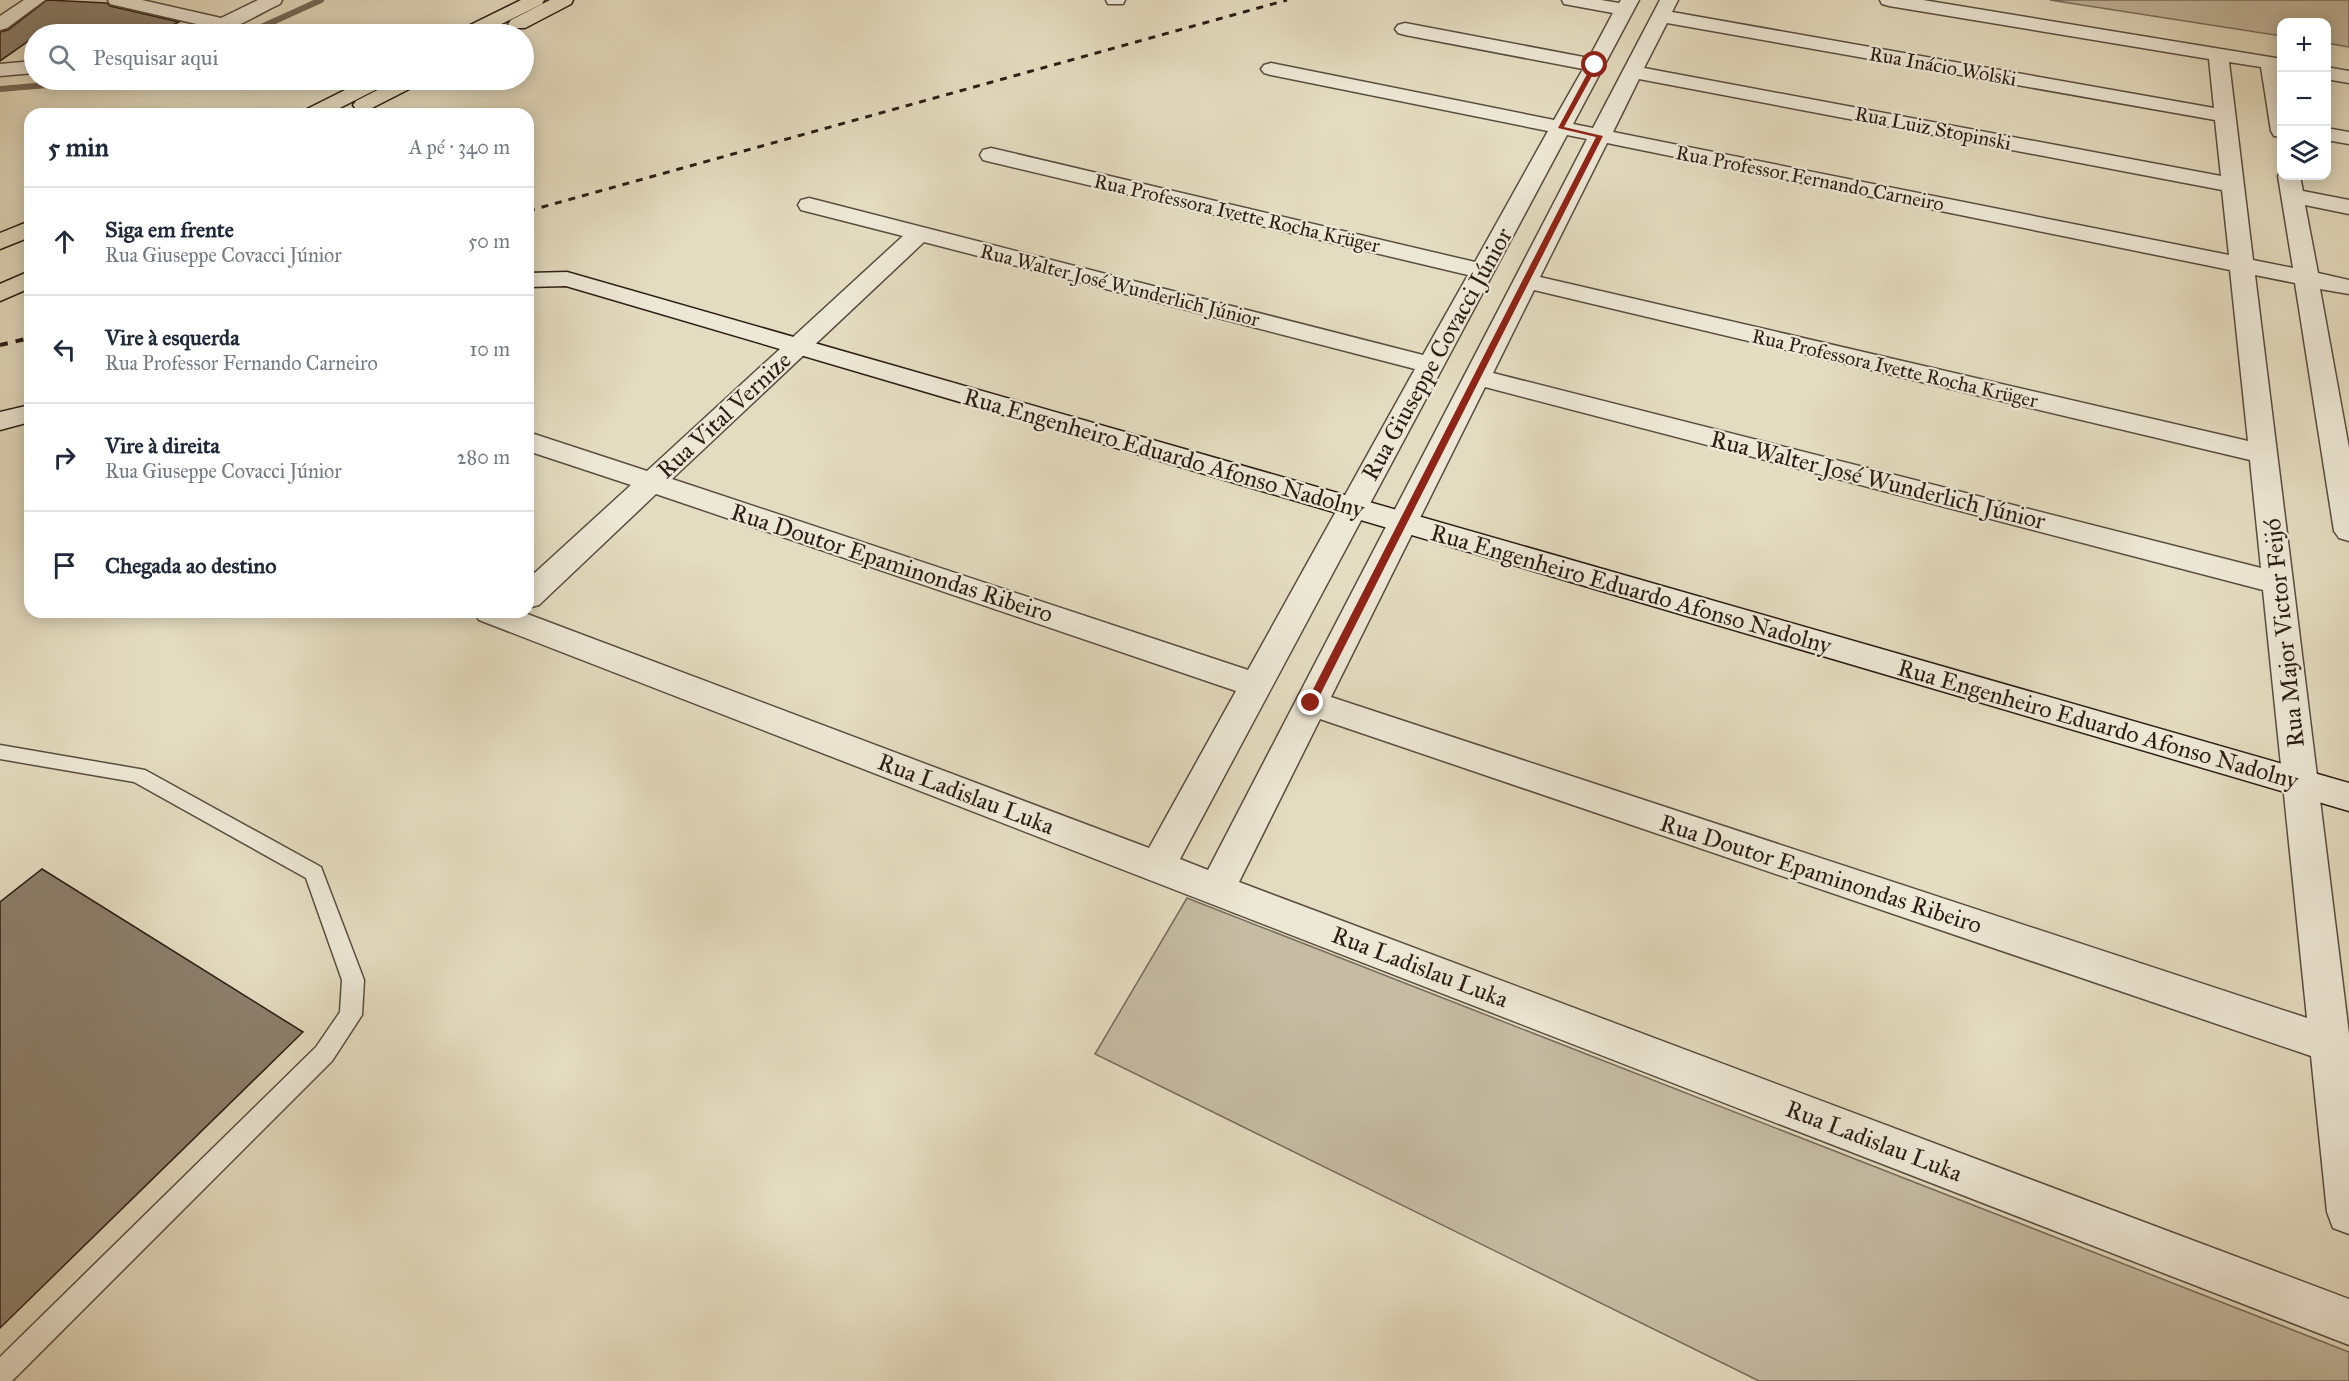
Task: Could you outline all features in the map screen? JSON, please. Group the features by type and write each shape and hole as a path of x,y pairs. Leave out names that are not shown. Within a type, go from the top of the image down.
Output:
{"highway":[{"path":"487,24 535,0"},
{"path":"517,24 564,0"},
{"path":"324,108 359,90"},
{"path":"358,108 393,90"},
{"path":"311,108 355,92"},
{"path":"0,242 24,231"},
{"path":"0,274 24,261"},
{"path":"0,294 24,282"}],"street":[{"path":"0,24 36,0"},
{"path":"117,0 223,24 273,0"},
{"path":"1571,0 1628,5"},
{"path":"1889,0 2276,64 2281,126"},
{"name":"Rua Giuseppe Covacci Júnior","path":"1157,867 1628,5"},
{"name":"Rua Giuseppe Covacci Júnior","path":"1217,889 1665,8"},
{"name":"Rua Inácio Wolski","path":"1665,8 2225,116"},
{"path":"1405,28 1595,65"},
{"name":"Rua Major Victor Feijó","path":"2218,55 2349,1212"},
{"path":"0,70 24,68"},
{"name":"Rua Professor Fernando Carneiro","path":"1271,69 2349,287"},
{"name":"Rua Luiz Stopinski","path":"1632,72 2233,185"},
{"path":"2331,74 2349,76"},
{"path":"2331,135 2349,138"},
{"name":"Rua Professora Ivette Rocha Krüger","path":"991,155 1483,271"},
{"path":"2349,207 2291,186 2306,279 2344,473 2349,531"},
{"name":"Rua Walter José Wunderlich Júnior","path":"809,205 1431,365"},
{"name":"Rua Vital Vernize","path":"534,588 651,483 920,233"},
{"name":"Rua Engenheiro Eduardo Afonso Nadolny","path":"534,280 567,279 2349,797"},
{"name":"Rua Professora Ivette Rocha Krüger","path":"1526,281 2263,454"},
{"name":"Rua Walter José Wunderlich Júnior","path":"1477,377 2278,583"},
{"path":"0,421 24,415"},
{"name":"Rua Doutor Epaminondas Ribeiro","path":"534,443 1256,685"},
{"name":"Rua Ladislau Luka","path":"529,618 1157,867 2349,1322"},
{"name":"Rua Doutor Epaminondas Ribeiro","path":"1311,703 2330,1044"}],"lane":[{"path":"0,752 138,775 314,873 353,980 351,1015 324,1054 0,1375"}],"shaded area":[{"path":"2050,0 2349,0 2349,47 2331,44 2331,18 2277,18 2277,35"},
{"path":"1187,898 2349,1352 2349,1381 1759,1381 1095,1054"}],"building":[{"path":"47,0 107,3 110,6 179,22 175,24 24,24 24,44 0,61 0,32 8,30"},
{"path":"42,869 303,1032 0,1328 0,902"}],"waterway":[{"path":"268,24 321,0"},
{"path":"0,89 24,87"}],"railway":[{"path":"534,209 1287,0"},
{"path":"0,345 24,339"}],"route":[{"path":"1311,703 1600,136 1561,128 1595,65"}]}
